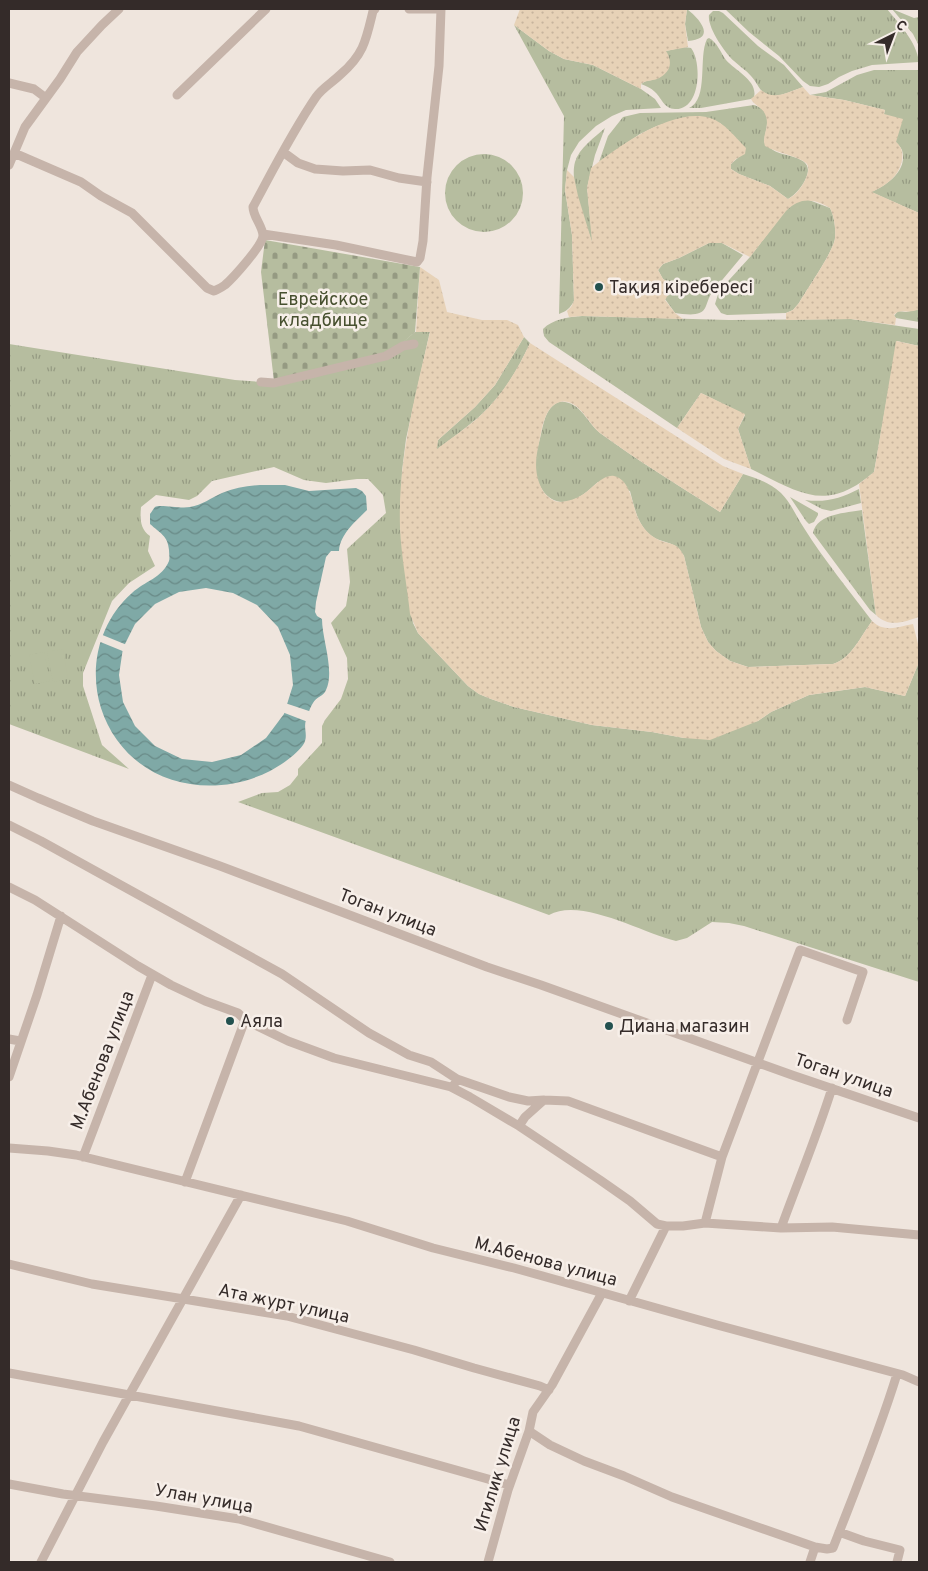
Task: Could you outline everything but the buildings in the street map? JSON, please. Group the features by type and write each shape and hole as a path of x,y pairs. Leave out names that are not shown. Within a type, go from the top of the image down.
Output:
{"street":[{"path":"9,165 26,127 77,52 119,9"},
{"path":"177,95 266,9"},
{"path":"14,153 82,182 101,196 132,213 207,288 214,291 232,278 262,242 263,234 253,213 253,207 282,152 317,95 347,69 360,54 375,9"},
{"path":"263,234 336,245 417,262 420,258 426,182 439,66 441,9 409,9"},
{"path":"9,83 34,89 46,98"},
{"path":"282,152 298,163 315,169 370,170 399,178 426,182"},
{"path":"261,382 274,383 386,356 404,346 414,344"},
{"name":"Тоган улица","path":"9,784 92,821 220,866 487,967 919,1118"},
{"path":"9,825 282,974 369,1033 409,1054 431,1062 458,1080 528,1102 568,1100 722,1157"},
{"name":"М.Абенова улица","path":"10,890 35,900 152,975 205,1001 238,1013 245,1020 288,1041 334,1058 451,1087 519,1126 630,1201 656,1224 666,1226"},
{"path":"9,1076 61,916"},
{"path":"705,1223 722,1157 800,950 863,972 847,1020"},
{"name":"М.Абенова улица","path":"83,1157 152,975"},
{"path":"185,1182 245,1020"},
{"path":"9,1039 20,1041"},
{"path":"451,1087 458,1080"},
{"path":"781,1228 822,1121 832,1088"},
{"path":"519,1126 524,1117 544,1100"},
{"name":"М.Абенова улица","path":"9,1148 48,1151 83,1157 347,1221 433,1248 514,1268 918,1379"},
{"path":"41,1562 130,1394 241,1195"},
{"path":"629,1301 666,1226 705,1223 781,1228 832,1227 919,1235"},
{"name":"Ата журт улица","path":"9,1264 92,1284 287,1316 414,1350 549,1390"},
{"name":"Игилик улица","path":"488,1562 509,1485 529,1431 533,1412 549,1390 602,1293"},
{"path":"9,1373 299,1426 509,1485"},
{"path":"529,1431 584,1461 672,1497 828,1549 832,1548 839,1532 897,1374"},
{"name":"Улан улица","path":"9,1484 239,1519 390,1562"},
{"path":"839,1532 864,1541 900,1550 897,1562"},
{"path":"810,1562 815,1546"}],"green space":[{"path":"687,9 701,23 704,33 702,37 688,41 685,24"},
{"path":"725,9 887,9 911,40 919,62 872,65 852,71 828,84 819,87 810,86"},
{"path":"892,9 914,18 919,17 919,46 913,34"},
{"path":"713,11 723,13 758,46 784,65 803,87 777,96 769,96 763,92 753,78 730,57 717,40 709,20 709,15"},
{"path":"514,25 549,51 564,59 593,65 641,89 655,99 661,108 626,110 612,116 596,126 579,142 571,155 565,190 572,235 574,301 568,309 559,314 564,116"},
{"path":"709,38 717,45 726,60 750,81 753,86 754,97 701,108 689,108 699,96 704,47"},
{"path":"684,47 691,48 695,55 698,74 697,84 690,102 684,107 675,109 665,105 657,94 641,84 652,80 666,51"},
{"path":"874,70 919,70 919,213 871,192 895,176 902,164 902,150 890,131 884,114 885,110 844,100 810,95 826,92 857,75"},
{"path":"754,105 765,112 767,116 764,142 778,153 798,158 807,165 808,171 805,181 788,199 770,186 731,169 731,164 740,156 745,148 720,123 683,118 657,126 640,134 599,162 608,136 623,117 640,113 706,112"},
{"path":"605,128 595,155 587,188 593,245 576,193 574,171 575,162 580,152"},
{"path":"484,154 499,157 512,165 520,178 523,193 520,208 512,221 499,229 484,232 469,229 456,221 448,208 445,193 448,178 456,165 469,157"},
{"path":"801,200 809,200 830,208 834,218 835,238 830,252 799,303 793,310 786,313 727,315 721,313 715,304 719,291 750,257 785,211"},
{"name":"Еврейское кладбище","path":"265,240 420,267 415,332 393,351 274,381 261,272"},
{"path":"715,242 722,243 743,255 712,293 704,310 697,314 675,313 665,299 674,286 663,279 658,270 663,264"},
{"path":"919,309 919,322 894,316 898,311 906,312"},
{"path":"582,316 729,320 851,319 919,329 919,346 897,341 874,472 857,485 841,492 827,496 812,495 798,491 751,469 738,429 745,415 701,393 677,428 549,342 544,336 543,329 551,323 566,318"},
{"path":"430,331 406,439 402,471 400,527 413,623 418,633 468,686 479,694 514,707 592,725 684,738 758,721 771,712 809,695 865,687 905,696 919,662 919,982 744,926 729,923 712,922 687,938 676,941 594,913 578,910 562,911 549,915 238,802 262,793 278,792 290,785 298,775 298,769 322,743 322,726 341,699 348,679 347,658 331,623 346,606 350,582 347,549 386,513 383,495 368,479 326,483 304,480 274,467 212,481 197,496 189,500 156,495 141,507 141,523 150,536 148,551 155,566 129,583 112,601 83,673 83,686 102,745 129,769 9,724 9,344 235,380 274,383 386,356 415,332"},
{"path":"524,337 530,343 515,373 502,391 480,416 436,450 438,440 475,407 495,385"},
{"path":"559,402 566,402 578,408 600,433 720,512 743,474 763,481 781,493 791,505 820,552 872,621 860,640 845,657 833,664 748,667 730,661 716,651 708,642 701,627 684,556 677,547 659,540 645,530 636,514 630,491 598,482 580,496 564,502 550,498 541,487 536,473 536,453 546,415 551,407"},
{"path":"859,489 861,503 831,511 822,509 805,500 820,501 833,499"},
{"path":"790,497 818,513 814,522 809,524 806,521"},
{"path":"862,510 876,615 870,610 813,533 820,521 826,518 841,513"},
{"path":"63,649 68,679 53,682 47,652"},
{"path":"44,652 50,681 35,684 29,655"}],"sand":[{"path":"520,9 687,9 685,24 688,47 666,51 670,59 668,70 662,77 641,84 641,89 593,65 564,59 549,51 514,25"},
{"path":"803,87 810,95 844,100 885,110 884,114 903,119 896,142 900,146 902,153 902,160 898,171 891,180 872,192 919,213 919,309 896,313 894,315 896,318 895,325 851,319 786,320 786,313 793,310 799,303 825,261 835,238 833,214 830,208 818,202 807,200 796,203 786,211 750,257 722,243 709,243 663,264 658,270 663,279 674,286 665,300 675,313 683,319 569,317 567,311 574,301 572,235 565,190 567,170 574,177 592,242 587,188 591,168 616,149 663,123 695,116 715,120 734,135 746,148 745,154 731,164 731,169 770,186 788,199 803,184 808,166 803,161 765,146 764,138 767,119 764,112 751,99 761,90 771,95 776,95"},
{"path":"420,267 439,280 447,312 482,320 507,320 518,325 524,337 495,385 475,407 438,440 437,449 488,408 515,372 530,343 723,466 743,474 720,512 600,433 573,404 560,402 550,408 547,413 537,455 538,479 548,497 558,502 574,499 610,476 614,476 625,483 644,528 654,537 675,545 684,556 701,627 708,642 716,651 730,661 748,667 833,664 850,652 872,621 886,628 913,624 919,648 919,662 905,696 865,687 809,695 771,712 758,721 710,740 592,725 514,707 479,694 468,686 418,633 410,614 403,559 400,527 402,477 413,404 430,332 416,332"},
{"path":"896,341 919,346 919,617 908,621 891,623 876,615 859,484 874,472"},
{"path":"701,393 745,414 738,429 751,469 724,459 677,428"}],"water":[{"path":"255,485 285,485 309,491 356,488 366,496 367,510 345,533 339,551 331,551 326,557 316,602 315,612 322,619 329,664 328,682 325,692 314,701 310,709 305,723 305,742 288,760 270,771 230,784 208,786 187,784 167,778 148,769 117,740 106,722 96,683 96,663 100,644 107,625 118,608 132,593 158,575 169,561 167,541 150,524 150,514 155,507 190,507 227,491","holes":["206,588 233,593 257,605 278,627 290,655 293,685 284,714 266,738 241,755 212,762 182,759 155,746 135,726 123,702 119,675 123,648 135,624 155,604 179,592"]}],"pier":[{"path":"100,634 127,645 125,652 98,641"},
{"path":"285,703 312,712 308,722 282,712"}],"place":[{"name":"Тақия кіребересі","path":"599,287"},
{"name":"Аяла","path":"230,1021"},
{"name":"Диана магазин","path":"609,1026"}]}
